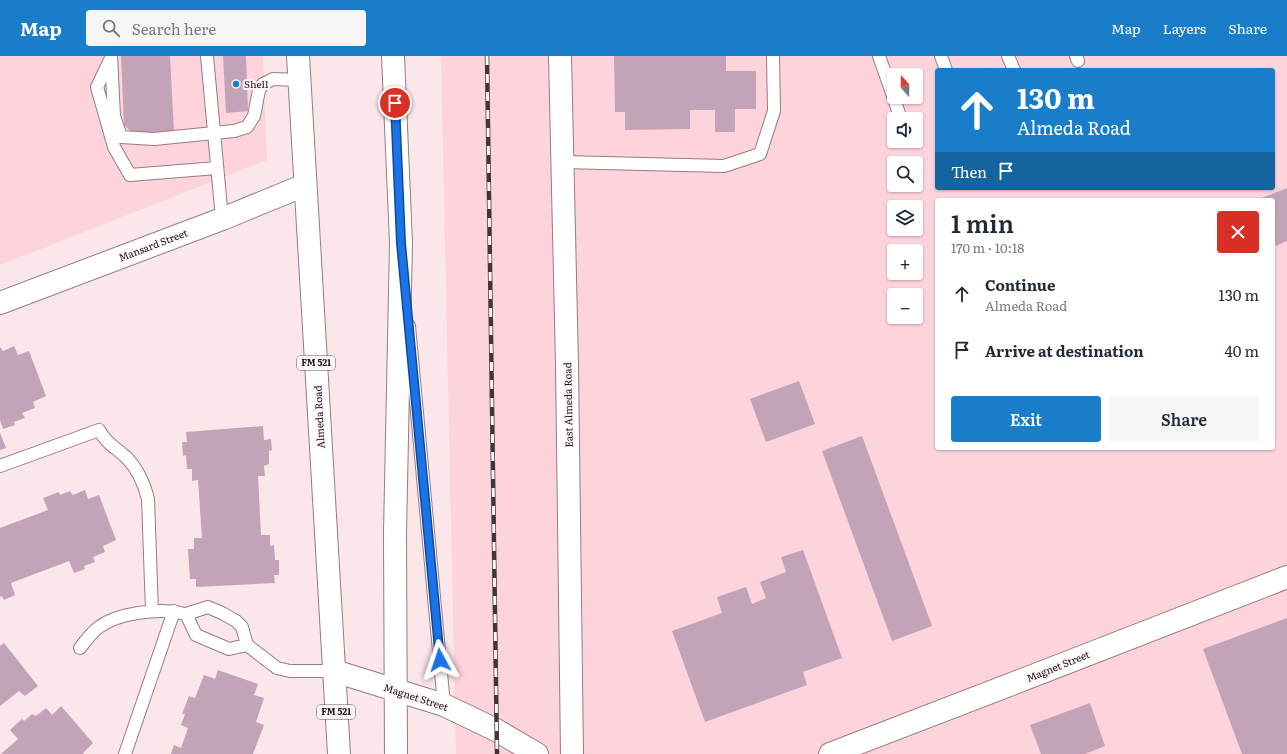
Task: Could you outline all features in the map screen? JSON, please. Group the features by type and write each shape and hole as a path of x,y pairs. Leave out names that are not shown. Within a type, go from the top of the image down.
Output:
{"street":[{"name":"Almeda Road","path":"298,56 339,754"},
{"path":"392,56 401,243 395,533 396,754"},
{"name":"East Almeda Road","path":"560,56 567,366 572,754"},
{"name":"Mansard Street","path":"0,303 222,219 305,184"},
{"name":"Magnet Street","path":"830,754 1287,577"},
{"name":"Magnet Street","path":"334,671 444,705 496,730 538,754"}],"lane":[{"path":"207,56 222,219"},
{"path":"563,162 724,166 760,154 774,111 773,56"},
{"path":"878,56 898,112"},
{"path":"940,56 945,68"},
{"path":"1008,56 1013,68"},
{"path":"111,57 114,116 120,137 154,139 234,131 247,127 254,116 259,90 263,84 273,79 299,80"},
{"path":"111,57 97,87 114,147 130,175 217,168"},
{"path":"401,243 444,705"},
{"path":"0,466 99,430 104,439 132,464 148,499 152,611"},
{"path":"80,648 89,636 100,626 110,620 127,615 152,611 180,613 208,607 236,621 242,627 247,645 271,664 283,670 290,671 334,671"},
{"path":"180,613 196,635 229,649 247,645"},
{"path":"125,754 180,613"}],"shaded area":[{"path":"0,56 263,56 267,160 0,265"},
{"path":"441,56 1287,56 1287,754 456,754"}],"building":[{"path":"121,56 170,56 174,131 133,133 124,125"},
{"name":"Shell","path":"223,56 246,56 248,111 226,113"},
{"path":"614,56 726,56 726,71 756,71 756,109 735,109 735,132 715,132 715,110 690,110 690,129 625,130 625,112 615,112"},
{"path":"1287,188 1287,241 1276,246 1275,198 1262,198"},
{"path":"14,346 18,355 29,351 46,396 33,402 35,408 22,413 25,418 14,422 15,425 3,429 0,420 0,347 3,351"},
{"path":"799,381 815,424 766,442 750,399"},
{"path":"263,426 264,440 271,439 272,450 269,451 269,464 264,466 265,476 258,476 261,535 270,535 270,546 274,545 275,560 279,560 279,575 274,575 275,583 196,587 196,579 190,579 188,549 194,549 194,538 202,538 198,480 192,481 192,469 187,469 186,455 183,456 182,442 187,442 186,432"},
{"path":"0,433 6,448 0,450"},
{"path":"862,436 932,626 892,641 822,451"},
{"path":"85,490 88,499 99,495 116,540 103,546 105,552 93,557 95,562 84,566 85,569 74,573 69,561 11,583 15,595 4,600 2,596 0,597 0,528 48,510 43,498 59,492 60,495 70,491 73,495"},
{"path":"803,550 842,658 803,672 807,685 705,722 672,631 722,613 717,597 746,587 752,604 766,598 760,582 786,572 781,557"},
{"path":"1287,618 1287,754 1242,754 1203,649"},
{"path":"4,643 38,686 25,696 19,691 0,706 0,646"},
{"path":"218,670 258,684 254,695 264,698 256,722 264,725 253,754 171,754 174,745 181,748 188,728 181,725 185,714 182,714 189,696 195,698 204,675 215,679"},
{"path":"1090,703 1105,746 1085,754 1041,754 1030,725"},
{"path":"61,706 93,743 83,753 84,754 1,754 18,739 10,730 22,719 24,721 32,714 36,716 46,708 52,715"}],"railway":[{"path":"487,56 497,754"}],"place":[{"name":"Shell","path":"236,84"}],"route":[{"path":"395,103 401,243 440,660"}]}
